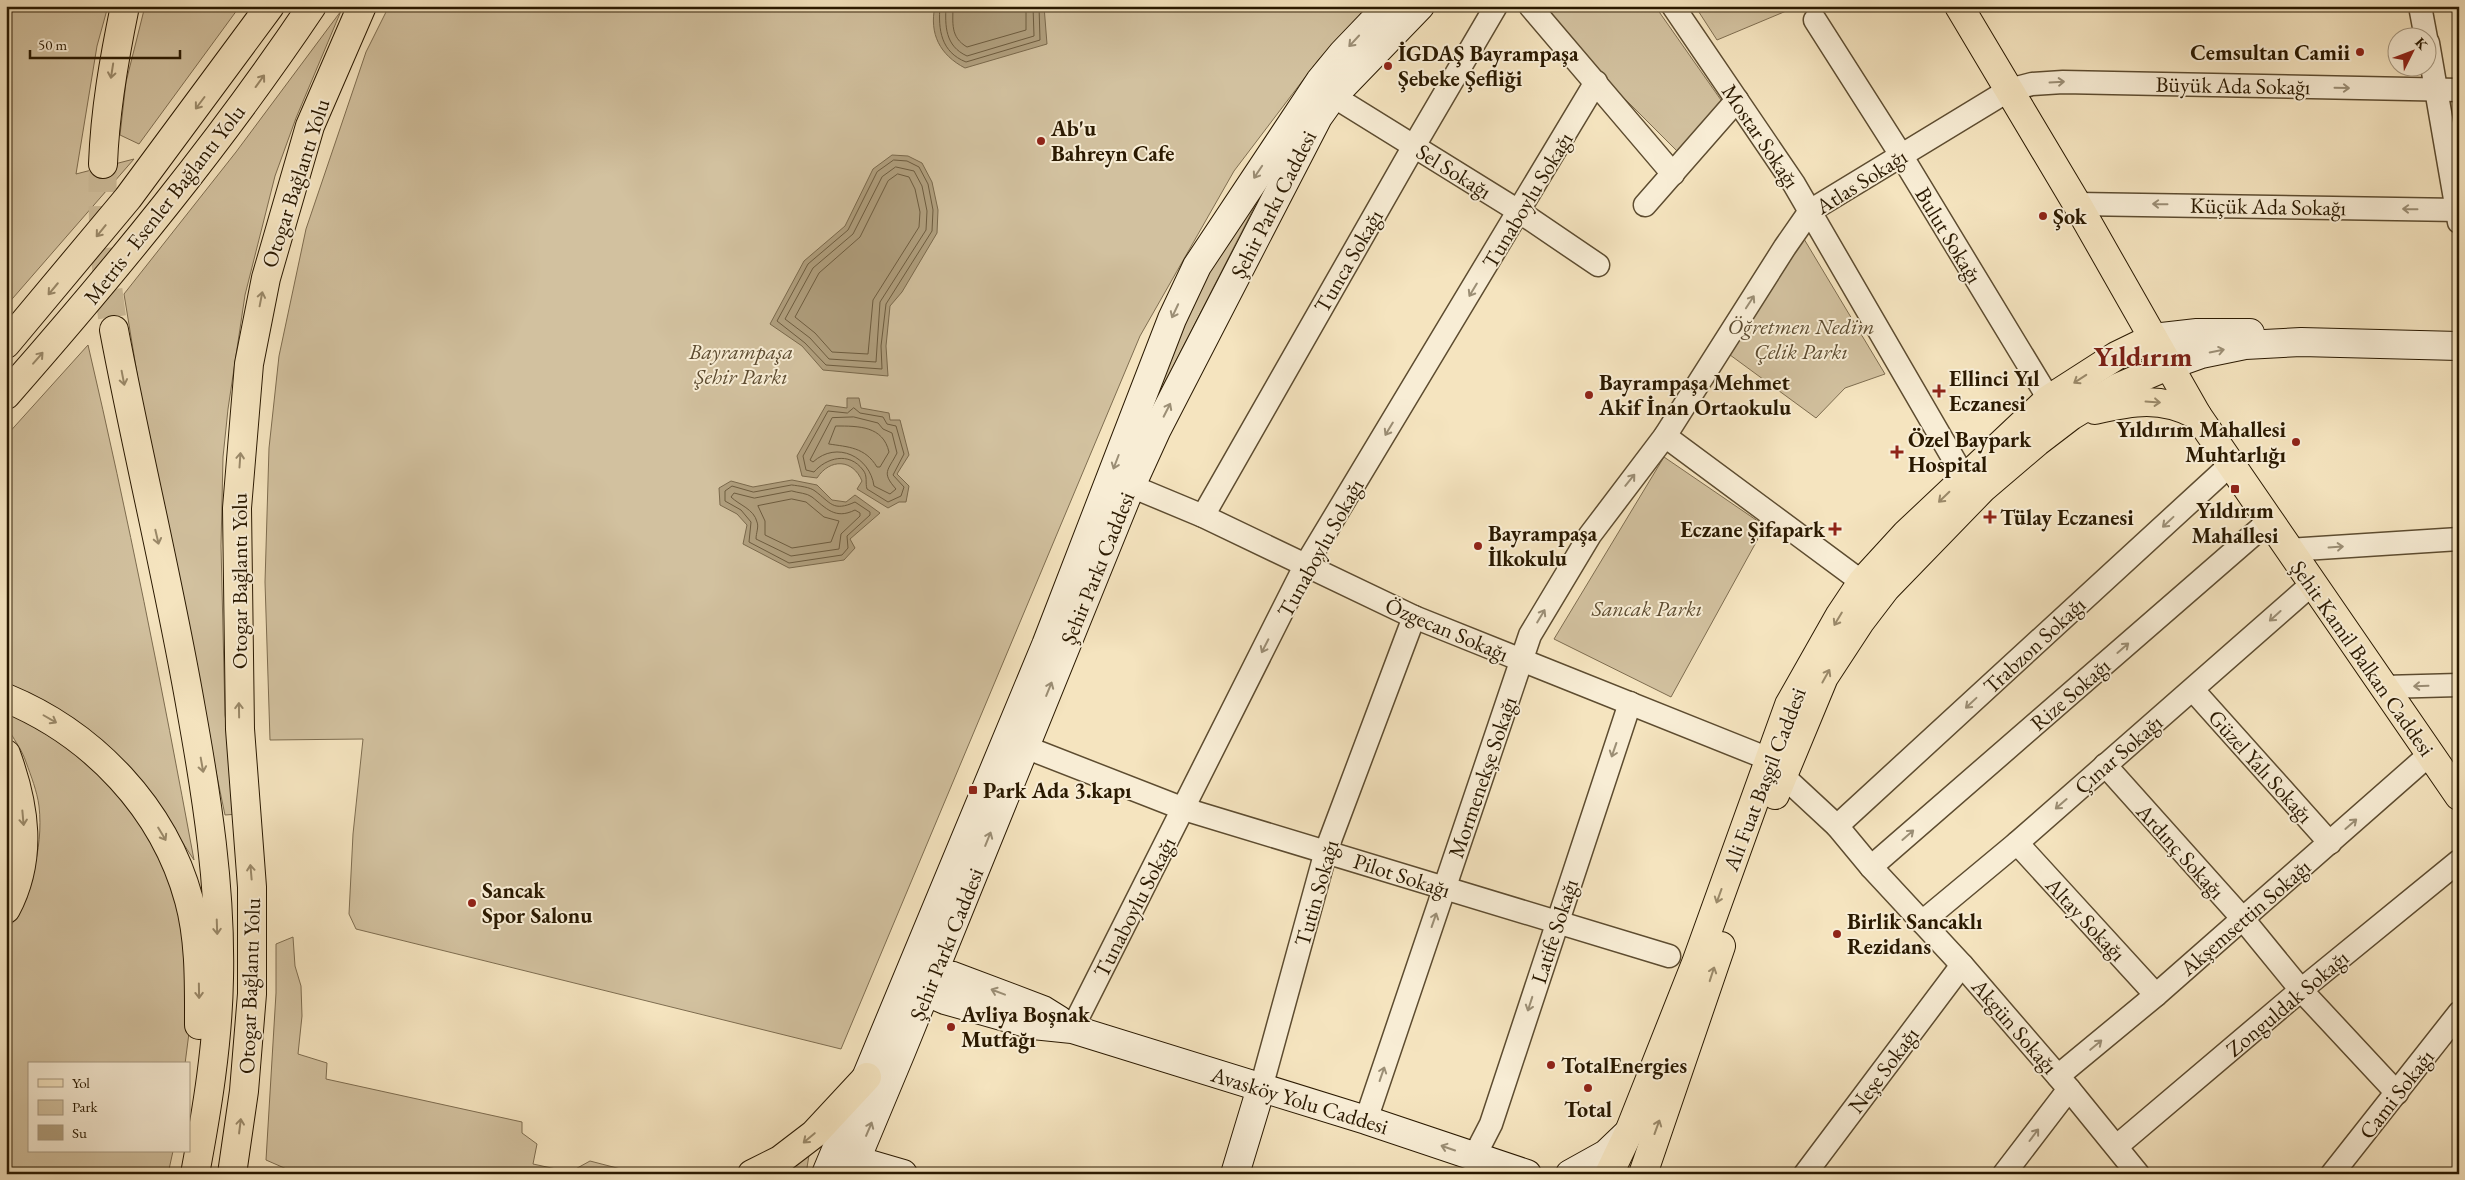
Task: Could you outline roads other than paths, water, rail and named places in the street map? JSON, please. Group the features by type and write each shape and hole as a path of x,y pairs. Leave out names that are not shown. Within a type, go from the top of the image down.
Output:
{"main road":[{"path":"103,164 105,115 125,6"},
{"name":"Metris - Esenler Bağlantı Yolu","path":"12,335 84,253 173,139 270,6"},
{"name":"Metris - Esenler Bağlantı Yolu","path":"6,395 81,310 150,225 232,118 312,6"},
{"name":"Otogar Bağlantı Yolu","path":"232,1174 244,1091 252,994 252,887 240,729 237,508 249,364 266,278 310,126 362,6"},
{"name":"Şehir Parkı Caddesi","path":"853,1167 902,1052 919,978 1172,319 1197,266 1320,81 1343,53 1388,6"},
{"name":"Şehir Parkı Caddesi","path":"826,1174 867,1078 919,978 1025,747 1131,486 1157,429 1220,309 1296,156 1333,96 1420,6"},
{"name":"Şehit Kamil Balkan Caddesi","path":"1958,6 2077,204 2197,415 2430,754 2455,785"},
{"name":"Otogar Bağlantı Yolu","path":"114,330 132,424 180,642 205,785 214,855 219,978 213,1056 195,1174"},
{"path":"2153,338 2228,331 2265,334 2301,342"},
{"name":"Ali Fuat Başgil Caddesi","path":"1643,1174 1776,767 1789,705 1840,614 1862,582 1906,534 1964,477 2049,399 2116,356 2153,338"},
{"path":"2170,365 2201,354 2245,345 2301,342 2459,346"},
{"name":"Ali Fuat Başgil Caddesi","path":"1609,1174 1629,1132 1776,767 1824,677 1860,622 1886,588 1984,488 2071,416 2132,380 2170,365"},
{"path":"2071,416 2126,402 2145,401 2169,403 2197,415"},
{"path":"6,698 32,709 65,728 93,750 119,775 142,804 165,839 180,872 189,900 197,955 199,1025 195,1110 200,1147"},
{"path":"6,754 24,812 25,844 20,873 6,909"},
{"name":"Avasköy Yolu Caddesi","path":"919,978 936,996 944,1000 1032,1025 1072,1029 1366,1120 1527,1174"},
{"path":"752,1174 780,1160 814,1134 867,1078"},
{"name":"Tutin Sokağı","path":"1235,1174 1261,1088"},
{"path":"1570,1174 1606,1154 1629,1132"},
{"path":"853,1167 903,1174"}],"street":[{"name":"Tunca Sokağı","path":"1203,516 1496,6"},
{"path":"1530,6 1673,174"},
{"name":"Mostar Sokağı","path":"1673,6 1810,211 1964,477"},
{"path":"2420,6 2424,28"},
{"name":"Bulut Sokağı","path":"1815,20 1901,155 2049,399"},
{"path":"2438,66 2448,90 2458,214"},
{"name":"Tunaboylu Sokağı","path":"1072,1029 1306,566 1520,212 1596,82"},
{"name":"Büyük Ada Sokağı","path":"2009,90 2032,84 2063,82 2448,90"},
{"name":"Atlas Sokağı","path":"1521,660 1530,635 1590,535 1665,436 1785,247 1810,211 2009,90"},
{"name":"Sel Sokağı","path":"1333,96 1520,212 1598,265"},
{"path":"1645,205 1737,100"},
{"name":"Küçük Ada Sokağı","path":"2077,204 2458,214"},
{"path":"1665,436 1862,582"},
{"name":"Trabzon Sokağı","path":"1837,826 2230,465"},
{"name":"Özgecan Sokağı","path":"1131,486 1203,516 1414,617 1630,703 1776,767"},
{"name":"Rize Sokağı","path":"1871,867 2269,521"},
{"path":"2288,550 2459,539"},
{"name":"Çınar Sokağı","path":"1922,922 2017,843 2312,584"},
{"name":"Tutin Sokağı","path":"1261,1088 1326,851 1414,617"},
{"name":"Mormenekşe Sokağı","path":"1366,1120 1521,660"},
{"path":"2384,687 2459,685"},
{"name":"Güzel Yalı Sokağı","path":"2193,690 2330,843"},
{"name":"Latife Sokağı","path":"1474,1156 1491,1124 1556,922 1630,703"},
{"name":"Pilot Sokağı","path":"1025,747 1184,809 1669,956"},
{"name":"Akşemsettin Sokağı","path":"2004,1174 2064,1083 2156,995 2430,754"},
{"name":"Ardınç Sokağı","path":"2105,766 2243,919 2301,990 2397,1094"},
{"name":"Akgün Sokağı","path":"1776,767 1837,826 1871,867 1962,965 2064,1083 2138,1174"},
{"name":"Altay Sokağı","path":"2017,843 2156,995"},
{"name":"Zonguldak Sokağı","path":"2117,1146 2301,990 2459,862"},
{"name":"Neşe Sokağı","path":"1805,1174 1962,965"},
{"name":"Cami Sokağı","path":"2332,1174 2459,1013"}],"water":[{"path":"935,6 1044,6 1047,44 965,68 949,57 938,43 934,26"},
{"path":"892,155 908,156 922,163 932,182 938,210 937,233 902,292 890,306 886,346 888,376 823,370 802,346 770,324 804,261 845,226 873,169"},
{"path":"847,398 859,398 861,408 889,413 890,420 900,420 909,455 897,474 909,486 906,502 899,502 888,508 857,489 862,481 853,468 847,465 835,464 828,467 817,478 802,476 797,456 826,405 847,408"},
{"path":"792,480 817,485 832,500 846,502 855,495 880,513 850,539 855,548 844,560 789,568 743,544 747,525 737,514 720,505 719,488 731,481 753,487"}],"tunnel":[{"path":"103,164 104,247 114,330"}],"place":[{"name":"Cemsultan Camii","path":"2360,52"},
{"name":"İGDAŞ Bayrampaşa Şebeke Şefliği","path":"1388,66"},
{"name":"Ab'u Bahreyn Cafe","path":"1041,141"},
{"name":"Şok","path":"2043,216"},
{"name":"Ellinci Yıl Eczanesi","path":"1939,391"},
{"name":"Bayrampaşa Mehmet Akif İnan Ortaokulu","path":"1589,395"},
{"name":"Yıldırım Mahallesi Muhtarlığı","path":"2296,442"},
{"name":"Özel Baypark Hospital","path":"1897,452"},
{"name":"Yıldırım Mahallesi","path":"2235,489"},
{"name":"Tülay Eczanesi","path":"1990,517"},
{"name":"Eczane Şifapark","path":"1835,529"},
{"name":"Bayrampaşa İlkokulu","path":"1478,546"},
{"name":"Park Ada 3.kapı","path":"973,790"},
{"name":"Sancak Spor Salonu","path":"472,903"},
{"name":"Birlik Sancaklı Rezidans","path":"1837,934"},
{"name":"Avliya Boşnak Mutfağı","path":"951,1027"},
{"name":"TotalEnergies","path":"1551,1065"},
{"name":"Total","path":"1588,1088"}],"district":[{"name":"Yıldırım","path":"2143,356"}],"park label":[{"name":"Öğretmen Nedim Çelik Parkı","path":"1801,338"},
{"name":"Bayrampaşa Şehir Parkı","path":"741,364"},
{"name":"Sancak Parkı","path":"1647,608"}]}
